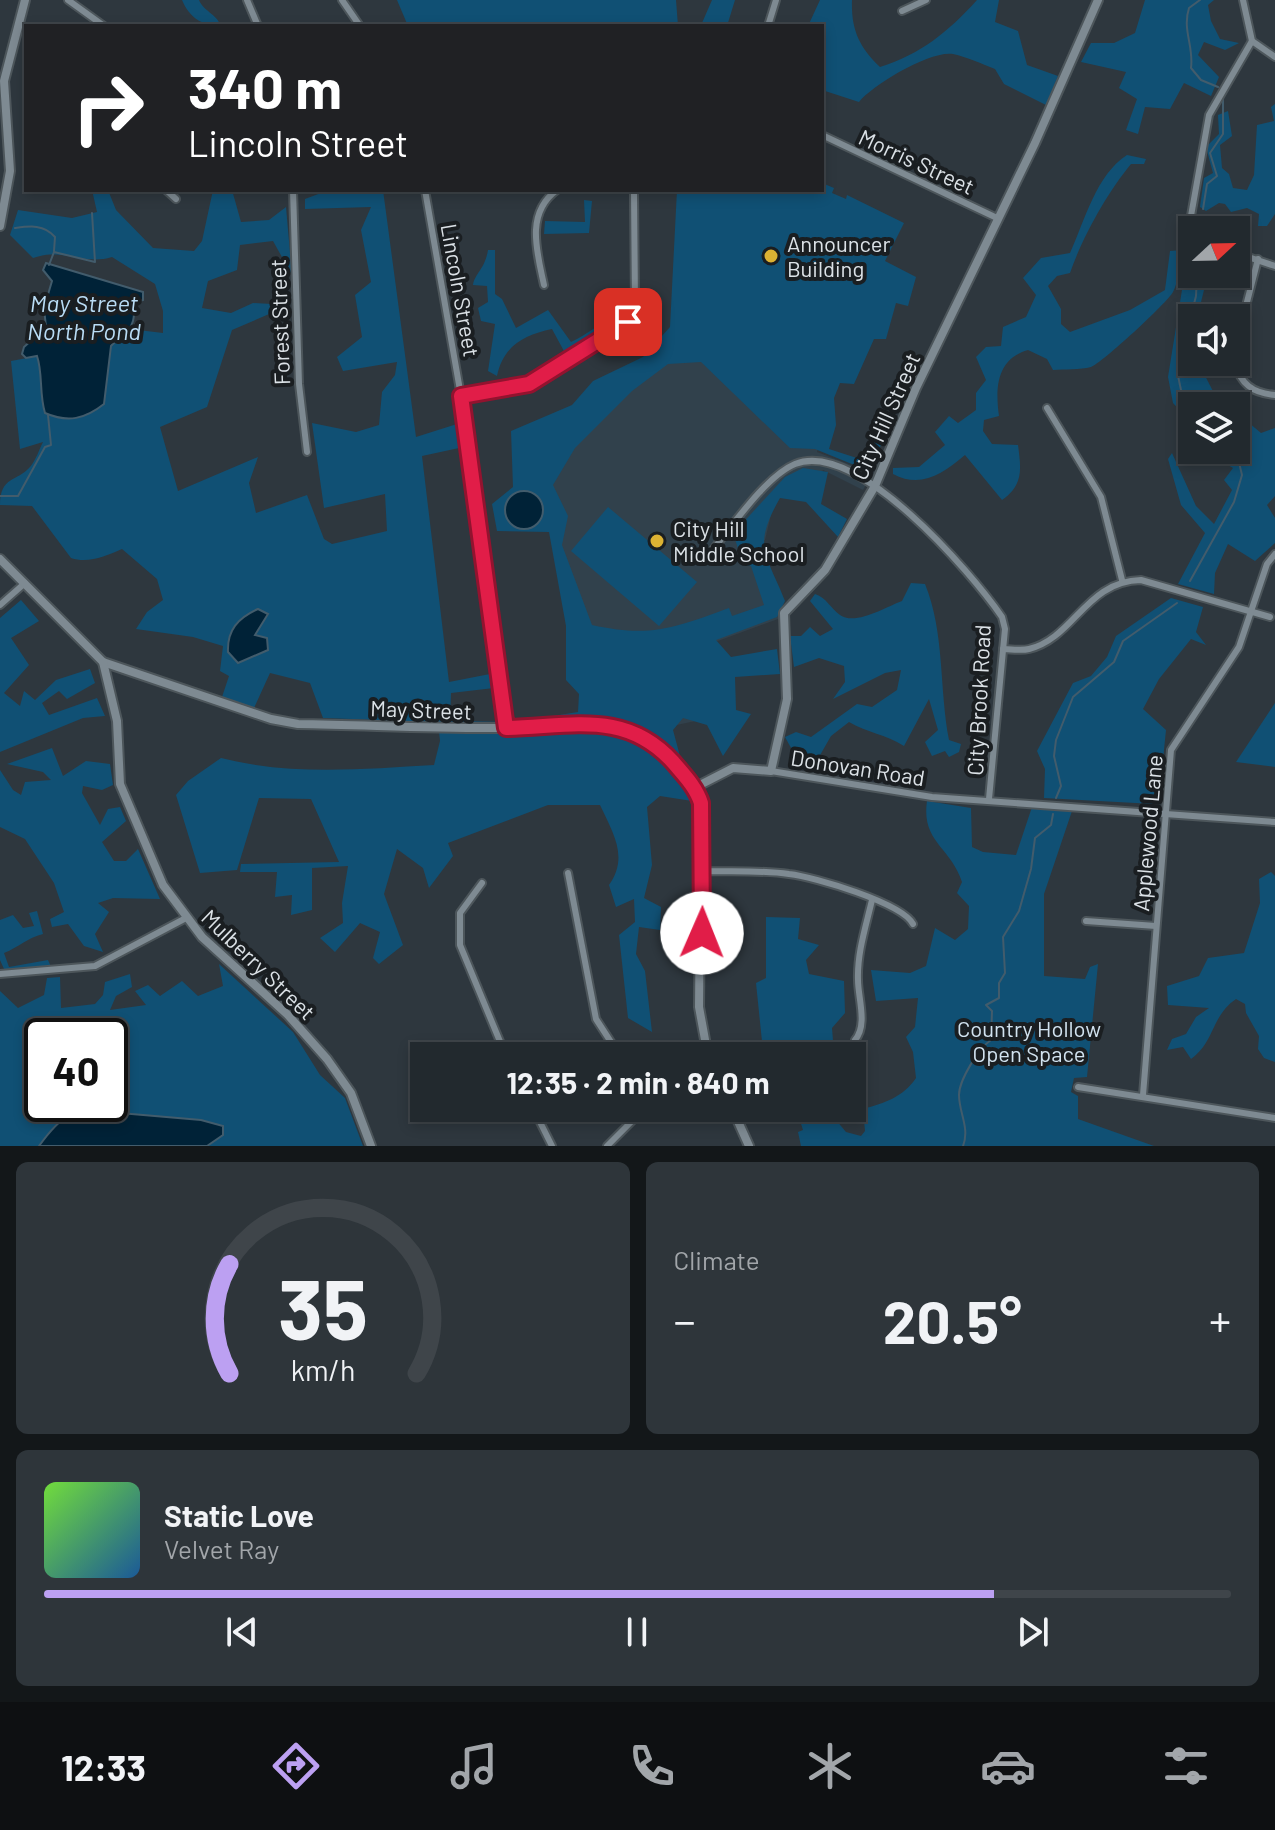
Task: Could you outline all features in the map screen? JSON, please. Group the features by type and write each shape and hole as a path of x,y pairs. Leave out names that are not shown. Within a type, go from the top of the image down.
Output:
{"street":[{"path":"0,226 10,157 4,81 25,0"},
{"path":"68,0 101,24"},
{"path":"247,0 257,24"},
{"path":"342,0 359,24"},
{"path":"769,24 776,0"},
{"path":"902,11 926,0"},
{"name":"City Hill Street","path":"771,771 787,699 784,613 825,570 875,486 916,388 1069,71 1098,0"},
{"path":"1193,216 1209,115 1252,41 1243,0"},
{"path":"1252,41 1275,57"},
{"name":"Morris Street","path":"824,136 997,218"},
{"path":"168,192 176,199"},
{"name":"Forest Street","path":"293,192 299,384 307,452"},
{"name":"Lincoln Street","path":"425,192 461,396 506,728"},
{"path":"544,285 536,222 546,198 554,192"},
{"path":"461,396 529,384 628,322 635,306 634,192"},
{"path":"1250,257 1275,266"},
{"path":"1246,304 1258,259"},
{"path":"1242,376 1247,386 1260,393 1275,395"},
{"path":"1047,408 1101,497 1122,580"},
{"name":"City Brook Road","path":"707,557 773,480 791,466 802,462 825,463 875,486 913,513 1002,617 1003,649 989,799"},
{"name":"Applewood Lane","path":"1143,1095 1171,750 1182,728 1239,647 1267,564 1275,554"},
{"name":"May Street","path":"0,559 103,662 283,722 506,728 602,724 630,730 654,743 694,788"},
{"path":"1003,649 1028,649 1048,640 1098,594 1122,580 1141,580 1270,617"},
{"path":"0,605 25,583"},
{"name":"Mulberry Street","path":"103,662 117,721 120,784 158,876 186,918 208,943 288,1015 327,1059 351,1093 371,1146"},
{"path":"704,1042 699,1007 703,871 701,803 694,788 733,768 771,771"},
{"name":"Donovan Road","path":"771,771 918,795 1275,822"},
{"path":"703,871 791,874 903,911 913,924"},
{"path":"568,873 596,1019 611,1042"},
{"path":"482,883 460,913 460,945 500,1042"},
{"path":"855,1040 861,1030 857,975 872,900"},
{"path":"0,974 95,966 186,918"},
{"path":"1086,921 1156,926"},
{"path":"1078,1087 1275,1118"},
{"path":"540,1122 552,1146"},
{"path":"607,1146 631,1122"},
{"path":"738,1122 749,1146"}],"shaded area":[{"name":"City Hill Middle School","path":"691,351 837,386 817,452 872,473 863,490 823,470 807,500 776,494 765,540 756,542 783,600 778,619 715,642 705,719 648,731 608,718 536,460 606,380"}],"green space":[{"path":"182,0 199,0 220,24 208,24 188,11"},
{"path":"397,0 676,0 678,24 407,24"},
{"path":"712,0 735,0 728,24 695,24 702,23"},
{"path":"820,0 852,0 858,37 880,67 908,56 933,41 977,0 999,0 995,22 1018,31 1027,65 1058,76 1046,105 1004,84 995,69 958,55 943,54 903,70 859,102 824,91 824,24 809,24"},
{"path":"1145,0 1214,0 1208,5 1211,21 1220,39 1239,43 1225,50 1204,42 1198,55 1219,77 1211,96 1184,83 1170,109 1145,107 1138,134 1126,130 1137,99 1119,88 1126,72 1081,62 1091,43 1114,43 1135,33"},
{"path":"1275,104 1275,214 1267,226 1258,226 1259,214 1247,208 1231,212 1225,204 1219,203 1206,211 1200,207 1204,178 1213,173 1206,147 1219,134 1218,115 1228,111 1232,136 1220,145 1222,168 1229,174 1233,188 1247,190 1254,175 1257,125 1274,121 1271,107"},
{"path":"1127,155 1146,159 1144,164 1131,164 1113,188 1088,231 1070,273 1057,276 1048,286 1061,309 1061,324 1070,332 1130,310 1165,290 1170,251 1178,250 1178,277 1173,292 1134,332 1091,367 1053,370 1047,359 1028,350 1018,354 1004,367 998,385 999,416 984,420 983,431 992,444 1018,445 1018,482 1002,500 965,455 948,468 922,480 893,474 893,468 919,467 945,445 935,432 949,416 958,423 976,410 976,393 986,380 976,357 986,347 1001,346 1003,327 1026,317 1036,295 1023,278 1041,258 1070,253 1099,186"},
{"path":"824,184 834,188 832,193 846,199 847,195 904,223 885,261 916,277 908,306 896,303 886,339 874,339 854,384 840,383 834,398 836,425 829,449 863,460 879,425 892,421 869,471 815,449 790,448 701,362 668,364 632,391 575,448 553,485 568,516 562,545 592,625 612,629 662,629 729,608 732,616 764,605 751,566 743,565 735,539 739,527 785,477 803,468 828,472 821,504 847,519 838,537 806,502 780,498 764,539 768,560 785,601 777,617 716,640 731,657 777,649 780,674 735,677 736,710 751,714 723,756 707,725 683,718 673,730 692,801 660,796 647,807 652,865 644,898 661,907 660,930 639,927 636,954 645,971 652,1032 628,1018 619,935 635,922 634,899 616,907 609,885 618,865 617,845 600,805 548,805 448,843 453,856 429,888 423,868 397,849 384,894 403,945 379,964 373,958 380,932 360,923 335,952 320,938 343,923 342,903 348,866 312,868 312,910 291,915 292,895 275,897 277,872 240,872 241,864 339,862 311,799 259,798 237,870 200,873 176,795 188,781 221,758 301,769 434,765 440,741 438,722 323,718 310,683 270,673 254,708 222,697 229,676 220,671 223,646 193,637 136,629 147,612 163,600 157,579 122,549 90,560 71,558 32,506 0,505 6,484 30,467 43,442 20,449 11,361 38,356 45,413 104,404 111,346 130,329 163,333 163,311 155,284 112,257 92,259 54,254 33,258 10,235 18,210 72,218 97,212 92,192 109,192 116,210 153,248 194,251 202,241 213,192 233,192 241,222 269,220 286,207 292,275 273,241 240,245 237,270 208,281 202,308 231,313 253,303 290,305 232,330 207,407 160,427 178,491 258,457 249,483 256,513 307,495 324,539 332,544 387,531 385,494 324,508 312,423 356,432 379,425 382,392 395,375 397,362 343,371 337,357 362,337 355,295 371,282 361,230 371,207 305,209 305,199 324,192 383,192 416,437 457,424 459,448 422,456 449,682 490,674 494,688 451,693 450,721 515,722 578,712 579,694 566,680 566,626 549,532 497,531 492,504 513,487 511,431 572,405 593,381 643,357 670,327 677,192 824,192"},
{"path":"584,200 592,201 589,233 544,234 545,221 585,222"},
{"path":"488,250 495,250 495,294 502,299 516,328 548,310 571,342 620,316 611,330 565,353 552,329 532,335 516,344 504,357 497,376 488,371 495,324 481,321 478,308 488,302 487,286 473,285"},
{"path":"1182,288 1204,288 1200,304 1180,304"},
{"path":"1178,315 1178,376 1205,376 1213,392 1178,392 1178,408 1173,403 1168,377"},
{"path":"1250,424 1261,433 1275,428 1275,496 1267,505 1275,518 1275,543 1255,561 1228,544 1215,573 1214,594 1178,584 1205,533 1181,505 1168,459 1172,453 1196,506 1214,524 1232,490 1224,480 1233,468 1226,464 1250,464"},
{"path":"608,507 697,582 659,626 571,551"},
{"path":"911,583 925,584 931,603 939,641 949,740 961,744 959,752 949,757 945,751 932,756 925,742 938,730 929,699 904,746 849,722 831,736 819,757 822,768 809,766 795,754 785,737 796,732 811,737 857,704 872,707 897,690 901,670 885,673 833,699 845,682 844,666 819,658 794,667 790,636 801,636 810,627 820,636 833,629 810,601 815,594 840,615 854,618 902,601"},
{"path":"1171,598 1203,607 1196,632 1206,645 1191,639 1159,679 1143,709 1166,730 1159,799 1154,804 1044,798 1045,769 1037,751 1073,683 1091,676 1107,657 1116,636"},
{"path":"21,600 39,621 11,638 29,665 4,693 20,706 24,691 35,700 56,680 90,669 95,683 67,699 59,691 42,703 49,715 97,698 105,716 83,718 0,752 0,618"},
{"path":"1275,703 1275,767 1236,762"},
{"path":"52,748 63,776 86,761 110,764 113,785 102,790 83,786 82,793 100,825 108,809 120,807 126,821 102,842 114,861 126,861 138,849 160,899 113,898 98,903 109,912 95,934 103,952 84,946 68,924 52,927 50,919 64,912 54,883 25,839 0,827 0,770 13,790 21,795 25,782 51,780 43,772 7,764"},
{"name":"Country Hollow Open Space","path":"927,801 971,808 972,847 983,852 1016,855 1032,807 1072,811 1044,894 1044,976 1085,979 1090,967 1098,964 1087,1077 1074,1078 1071,1092 1078,1096 1078,1119 1154,1146 801,1146 798,1132 803,1130 800,1122 838,1122 846,1132 861,1136 865,1131 866,1108 893,1098 916,1078 913,1052 906,1037 915,1027 918,998 876,1001 871,970 910,973 926,966 935,928 955,940 968,929 969,906 957,893 962,882 928,826"},
{"path":"1271,872 1275,876 1275,1062 1264,1058 1258,1049 1259,1036 1246,1013 1245,1004 1236,999 1222,1013 1205,1045 1191,1059 1183,1047 1167,1050 1172,1039 1186,1034 1196,1017 1209,1008 1168,1005 1167,986 1199,976 1208,958 1244,953 1260,903 1259,879"},
{"path":"37,911 43,934 4,953 9,967 48,960 53,971 4,969 0,960 0,920 13,915 23,928 34,926 29,913"},
{"path":"766,917 800,918 798,939 819,945 806,960 809,974 844,981 845,1013 832,1028 833,1042 762,1042 756,983 766,978"},
{"path":"219,964 293,1032 320,1075 345,1098 363,1146 0,1146 0,991 18,1008 44,995 47,978 60,977 61,1008 95,1004 103,995 105,982 130,974 132,987 116,996 110,1010 146,1005 135,991 148,985 160,996 182,981 198,996 223,986"}],"water":[{"name":"May Street North Pond","path":"46,263 143,292 143,300 135,305 132,325 111,346 104,404 76,418 45,413 37,356 26,358 22,354 24,347 46,327 44,308 52,281 43,270"},
{"path":"524,491 537,497 543,510 537,523 524,529 511,523 505,510 511,497"},
{"path":"258,609 268,614 255,635 267,638 268,650 238,663 228,652 229,637 239,621"},
{"path":"128,1114 201,1120 223,1126 223,1135 207,1146 39,1146 57,1124 128,1122"}],"waterway":[{"path":"1200,0 1189,8 1187,16 1191,68 1201,80 1218,87"},
{"path":"1203,209 1207,184 1217,176 1210,153 1223,134 1223,99"},
{"path":"49,265 54,252 95,262 92,213"},
{"path":"15,228 46,230 55,237 54,251"},
{"path":"1182,392 1177,371 1196,288"},
{"path":"0,496 18,496 45,447 51,445 48,415"},
{"path":"1190,581 1234,502 1242,475 1239,464"},
{"path":"1056,798 1061,786 1054,756 1056,740 1073,697 1114,662 1123,641 1177,603"},
{"path":"963,1146 965,1127 959,1102 962,1081 970,1065 991,1040 992,1011 986,1005 999,998 999,983 1005,973 1003,937 1019,911 1031,869 1035,838 1051,825 1053,814"}],"place":[{"name":"Announcer Building","path":"771,256"},
{"name":"City Hill Middle School","path":"657,541"}],"route":[{"path":"628,322 616,333 529,384 461,396 506,728 587,724 615,726 642,735 666,755 685,775 701,803 702,933"}]}
